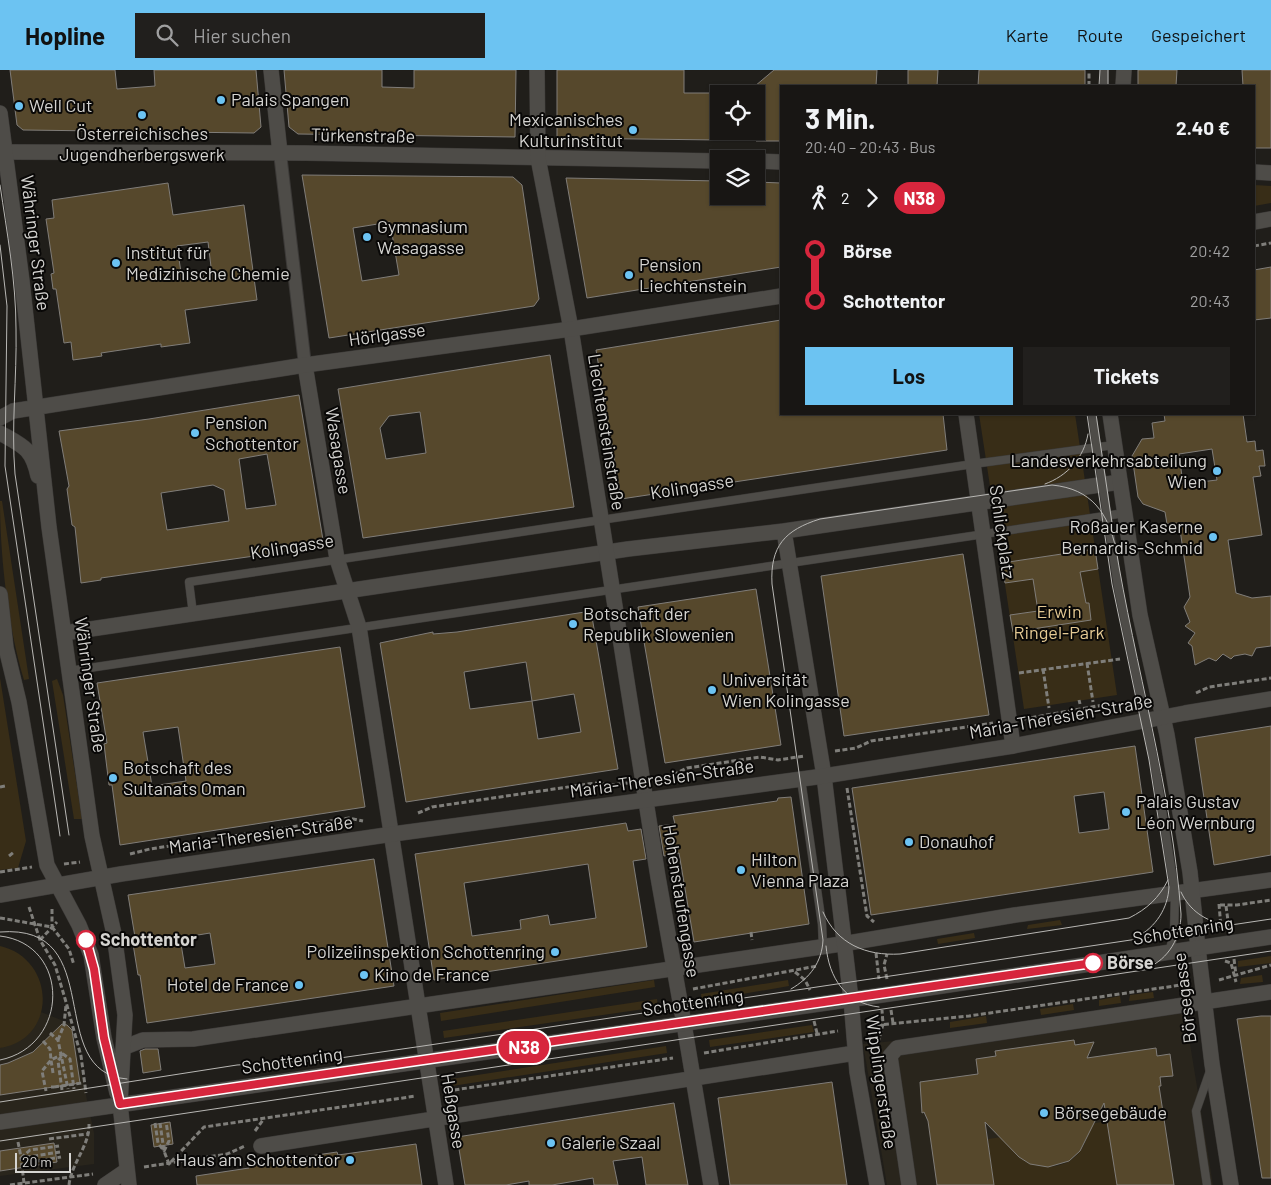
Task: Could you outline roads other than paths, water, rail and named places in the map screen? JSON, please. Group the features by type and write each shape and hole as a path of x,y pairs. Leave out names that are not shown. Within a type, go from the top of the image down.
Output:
{"street":[{"name":"Wasagasse","path":"271,70 305,365 337,559 359,628 392,827"},
{"name":"Liechtensteinstraße","path":"537,70 538,158 571,328 646,800"},
{"path":"1123,85 1124,70"},
{"name":"Währinger Straße","path":"0,112 22,281 49,526 69,671 92,836 114,934 125,1015 125,1047 120,1104"},
{"name":"Türkenstraße","path":"6,152 280,153 710,161"},
{"path":"765,161 780,162"},
{"path":"1255,172 1271,173"},
{"path":"1255,222 1271,219"},
{"name":"Hörlgasse","path":"0,418 10,411 35,407 305,365 571,328 780,296"},
{"name":"Schlickplatz","path":"966,415 1013,746"},
{"path":"1110,415 1140,615 1164,718"},
{"name":"Währinger Straße","path":"0,433 24,445 35,463 49,526"},
{"path":"64,633 606,552 784,531 978,501 1120,482"},
{"name":"Wipplingerstraße","path":"784,531 824,776 845,944 860,1095 877,1185"},
{"path":"0,594 6,648 19,702 46,865 79,925 91,955 104,1038 120,1104 128,1178 101,1179"},
{"name":"Maria-Theresien-Straße","path":"0,895 392,827 646,800 824,776 1013,746 1271,699"},
{"name":"Börsegasse","path":"1164,718 1192,891 1212,1064 1231,1185"},
{"name":"Hohenstaufengasse","path":"646,800 673,969 711,1185"},
{"name":"Heßgasse","path":"392,827 416,1005 446,1185"},
{"name":"Schottenring","path":"125,1047 143,1040 193,1039 845,944 1014,915 1271,880"},
{"name":"Schottenring","path":"0,1122 684,1024 1271,937"},
{"path":"1204,1001 1271,992"},
{"name":"Wipplingerstraße","path":"909,1185 890,1056 896,1048 1204,1001"},
{"path":"254,1141 435,1120 855,1053"}],"lane":[{"path":"1104,70 1104,85"},
{"path":"1092,415 1118,587 1156,772 1175,894 1174,934 1169,952"},
{"name":"Kolingasse","path":"193,614 189,582 973,464 1114,445"},
{"path":"69,671 1125,513"},
{"path":"801,779 822,924 823,947"},
{"path":"1207,1185 1196,1111 1212,1064"}],"tram line":[{"path":"1099,85 1100,70"},
{"path":"1108,70 1108,85"},
{"path":"0,185 11,257 16,311 15,474 69,835"},
{"path":"0,245 7,306 5,466 60,836"},
{"path":"1087,415 1112,584 1149,760 1169,887 1166,902 1160,916 1150,928 1137,937"},
{"path":"1096,415 1112,523"},
{"path":"1045,484 1053,481 1073,465 1083,451 1088,434"},
{"path":"791,989 804,980 814,969 820,955 823,940 772,584 774,559 782,541 797,528 820,519 1052,485 1066,487 1078,492 1096,505 1108,524 1116,549"},
{"path":"1115,543 1170,821 1181,914 1179,931 1172,946 1162,959 1147,968"},
{"path":"823,912 836,932 854,946 876,953 900,954 1129,918 1152,902 1168,880"},
{"path":"1181,892 1193,910 1211,921 1225,924"},
{"path":"0,1102 237,1065 326,1060 1271,919"},
{"path":"0,932 34,935 54,950 66,973 78,1027 87,1052 102,1070 127,1079"},
{"path":"0,936 23,943 40,957 50,975 53,996 49,1017 40,1036 23,1051 0,1060"},
{"path":"826,946 831,968 841,987 857,1000 867,1005 879,1007"},
{"path":"0,1141 1271,951"}],"place":[{"name":"Palais Spangen","path":"221,100"},
{"name":"Well Cut","path":"19,106"},
{"name":"Österreichisches Jugendherbergswerk","path":"142,115"},
{"name":"Mexicanisches Kulturinstitut","path":"633,130"},
{"name":"Gymnasium Wasagasse","path":"367,237"},
{"name":"Institut für Medizinische Chemie","path":"116,263"},
{"name":"Pension Liechtenstein","path":"629,275"},
{"name":"Pension Schottentor","path":"195,433"},
{"name":"Landesverkehrsabteilung Wien","path":"1217,471"},
{"name":"Roßauer Kaserne Bernardis-Schmid","path":"1213,537"},
{"name":"Botschaft der Republik Slowenien","path":"573,624"},
{"name":"Universität Wien Kolingasse","path":"712,690"},
{"name":"Botschaft des Sultanats Oman","path":"113,778"},
{"name":"Palais Gustav Léon Wernburg","path":"1126,812"},
{"name":"Donauhof","path":"909,842"},
{"name":"Hilton Vienna Plaza","path":"741,870"},
{"name":"Schottentor","path":"86,940"},
{"name":"Polizeiinspektion Schottenring","path":"555,952"},
{"name":"Börse","path":"1093,963"},
{"name":"Kino de France","path":"364,975"},
{"name":"Hotel de France","path":"299,985"},
{"name":"Börsegebäude","path":"1044,1113"},
{"name":"Galerie Szaal","path":"551,1143"},
{"name":"Haus am Schottentor","path":"350,1160"}],"park label":[{"name":"Erwin Ringel-Park","path":"1059,622"}]}
